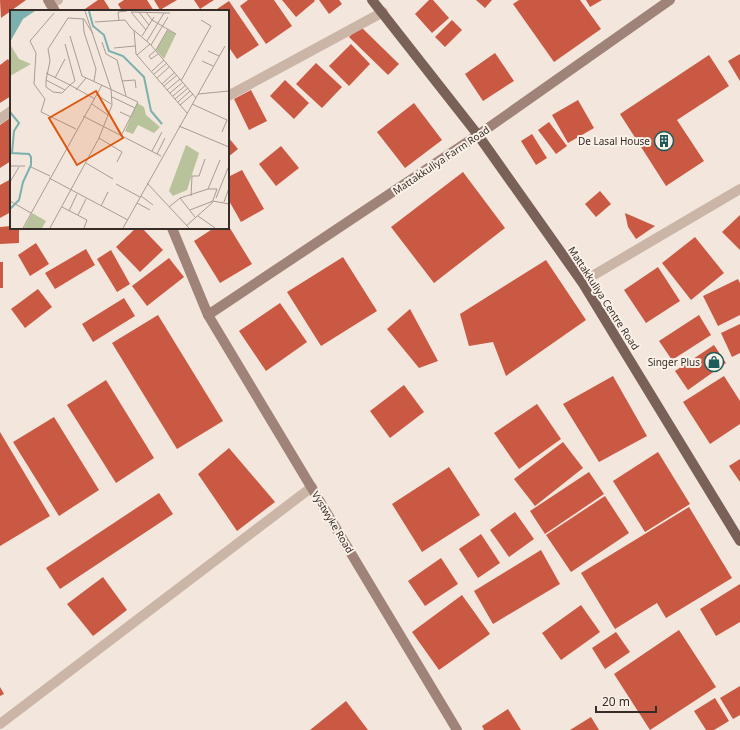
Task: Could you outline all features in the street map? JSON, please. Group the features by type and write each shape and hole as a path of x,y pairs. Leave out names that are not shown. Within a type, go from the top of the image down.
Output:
{"main road":[{"name":"Mattakkuliya Centre Road","path":"372,0 383,12 478,135 582,282 740,541"}],"street":[{"name":"Mattakkuliya Farm Road","path":"208,315 478,135 670,0"},
{"path":"229,95 383,12"},
{"path":"0,119 10,112"},
{"path":"582,282 740,189"},
{"name":"Vystwyke Road","path":"172,229 208,315 457,730"},
{"path":"0,724 312,487"}],"building":[{"path":"0,0 26,0 10,10 1,18"},
{"path":"98,0 104,0 110,10 83,10"},
{"path":"124,0 147,0 153,10 121,10 118,4"},
{"path":"154,0 177,0 160,10"},
{"path":"194,0 214,0 200,9"},
{"path":"248,0 274,0 292,26 266,44 240,6"},
{"path":"282,0 314,0 315,1 296,17"},
{"path":"319,0 339,0 342,4 329,14"},
{"path":"429,0 433,0 449,18 432,33 415,14"},
{"path":"476,0 492,0 485,8"},
{"path":"519,0 580,0 601,29 554,62 513,4"},
{"path":"586,0 602,0 590,7"},
{"path":"229,1 259,45 237,59 229,47 229,10 216,10"},
{"path":"452,20 462,30 445,47 435,37"},
{"path":"360,26 399,64 388,75 349,37"},
{"path":"351,44 370,64 349,86 329,66"},
{"path":"495,53 514,81 483,101 465,74"},
{"path":"740,54 740,81 728,61"},
{"name":"De Lasal House","path":"709,55 729,86 677,120 704,161 666,186 620,114"},
{"path":"8,59 10,62 10,97 0,103 0,65"},
{"path":"316,63 342,87 322,108 296,84"},
{"path":"285,80 309,103 294,119 270,96"},
{"path":"251,90 267,121 249,130 234,99"},
{"path":"578,100 594,128 568,143 552,115"},
{"path":"414,103 442,140 405,168 377,132"},
{"path":"10,118 10,162 0,168 0,125"},
{"path":"549,122 567,146 556,154 538,130"},
{"path":"532,134 547,158 536,165 521,141"},
{"path":"229,138 238,149 229,156"},
{"path":"281,146 299,168 276,186 259,164"},
{"path":"242,170 264,209 241,222 229,201 229,176"},
{"path":"463,172 505,228 434,283 391,227"},
{"path":"10,180 10,213 0,218 0,185"},
{"path":"600,191 611,204 596,217 585,204"},
{"path":"625,213 655,226 636,239 628,227"},
{"path":"740,215 740,250 722,232"},
{"path":"10,226 10,229 19,229 19,243 0,244 0,227"},
{"path":"229,227 252,264 220,283 194,241 212,229 229,229"},
{"path":"135,229 143,229 163,250 140,272 116,247"},
{"path":"695,237 724,273 691,300 662,263"},
{"path":"36,243 49,264 30,276 18,255"},
{"path":"86,249 95,265 55,289 45,273"},
{"path":"111,250 130,284 117,292 97,259"},
{"path":"343,257 377,311 321,346 287,292"},
{"path":"169,258 184,277 147,306 132,286"},
{"path":"546,260 586,320 506,376 493,342 469,346 460,314"},
{"path":"0,262 3,262 3,288 0,288"},
{"path":"658,267 680,301 646,323 624,290"},
{"path":"738,279 740,283 740,315 718,326 703,296"},
{"path":"38,289 52,307 25,328 11,309"},
{"path":"124,298 135,316 93,342 82,324"},
{"path":"280,303 307,342 266,371 239,331"},
{"path":"410,309 438,361 419,368 387,329"},
{"path":"158,315 223,421 177,449 112,343"},
{"path":"699,315 711,335 672,360 659,341"},
{"path":"740,324 740,353 732,357 721,333"},
{"path":"714,345 726,363 688,390 675,371"},
{"path":"613,376 647,436 599,462 563,404"},
{"path":"724,376 740,401 740,424 710,444 683,402"},
{"path":"106,380 154,458 116,483 67,405"},
{"path":"404,385 424,412 390,438 370,411"},
{"path":"537,404 561,439 519,469 494,433"},
{"path":"54,417 99,490 59,516 13,442"},
{"path":"0,432 50,516 0,546"},
{"path":"563,442 583,468 535,506 514,479"},
{"path":"229,448 275,502 237,531 198,474"},
{"path":"658,452 690,504 645,532 613,481"},
{"path":"740,459 740,482 729,466"},
{"path":"449,467 480,515 422,552 392,504"},
{"path":"589,472 604,494 545,534 530,511"},
{"path":"159,493 173,514 60,589 46,568"},
{"path":"605,496 629,533 571,572 546,535"},
{"path":"689,507 732,578 666,618 657,603 615,629 581,573"},
{"path":"515,512 534,539 509,557 490,530"},
{"path":"481,534 500,563 478,578 459,549"},
{"path":"541,550 560,584 493,624 474,591"},
{"path":"441,558 458,584 425,606 408,581"},
{"path":"103,577 127,610 93,636 67,604"},
{"path":"740,584 740,622 716,636 700,609"},
{"path":"462,595 490,634 439,670 412,632"},
{"path":"581,605 600,632 561,660 542,633"},
{"path":"679,630 716,687 650,730 614,674"},
{"path":"616,632 630,652 605,669 592,648"},
{"path":"740,686 740,715 733,719 720,698"},
{"path":"0,687 4,694 0,696"},
{"path":"715,698 729,721 714,730 706,730 694,711"},
{"path":"346,701 368,730 310,730"},
{"path":"508,709 521,730 484,730 482,726"},
{"path":"591,717 599,730 570,730"}],"place":[{"name":"De Lasal House","path":"664,141"},
{"name":"Singer Plus","path":"714,362"}]}
